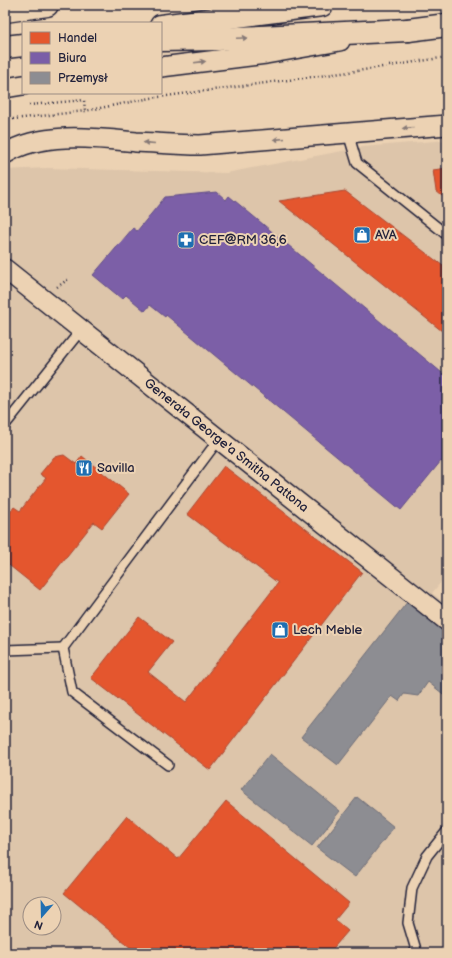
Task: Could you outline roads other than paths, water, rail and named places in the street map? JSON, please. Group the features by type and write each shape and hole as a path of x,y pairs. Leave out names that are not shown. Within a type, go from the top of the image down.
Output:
{"main road":[{"path":"17,8 47,5"},
{"path":"162,26 322,5"},
{"path":"162,40 218,39 408,30 447,25"},
{"path":"5,47 22,45"}],"street":[{"path":"162,67 266,54 408,30"},
{"path":"5,88 22,85"},
{"path":"5,154 14,148 37,142 82,137 174,145 200,145 447,125"},
{"name":"Generała George'a Smitha Pattona","path":"9,275 219,439 447,621"}],"lane":[{"path":"348,133 357,163 447,235"},
{"path":"5,425 81,330"},
{"path":"168,765 72,692 63,648 219,439"},
{"path":"5,650 63,648"},
{"path":"416,953 408,923 412,888 427,856 447,831"}],"place":[{"name":"AVA","path":"362,235"},
{"name":"CEF@RM 36,6","path":"186,240"},
{"name":"Savilla","path":"84,468"},
{"name":"Lech Meble","path":"280,630"}]}
